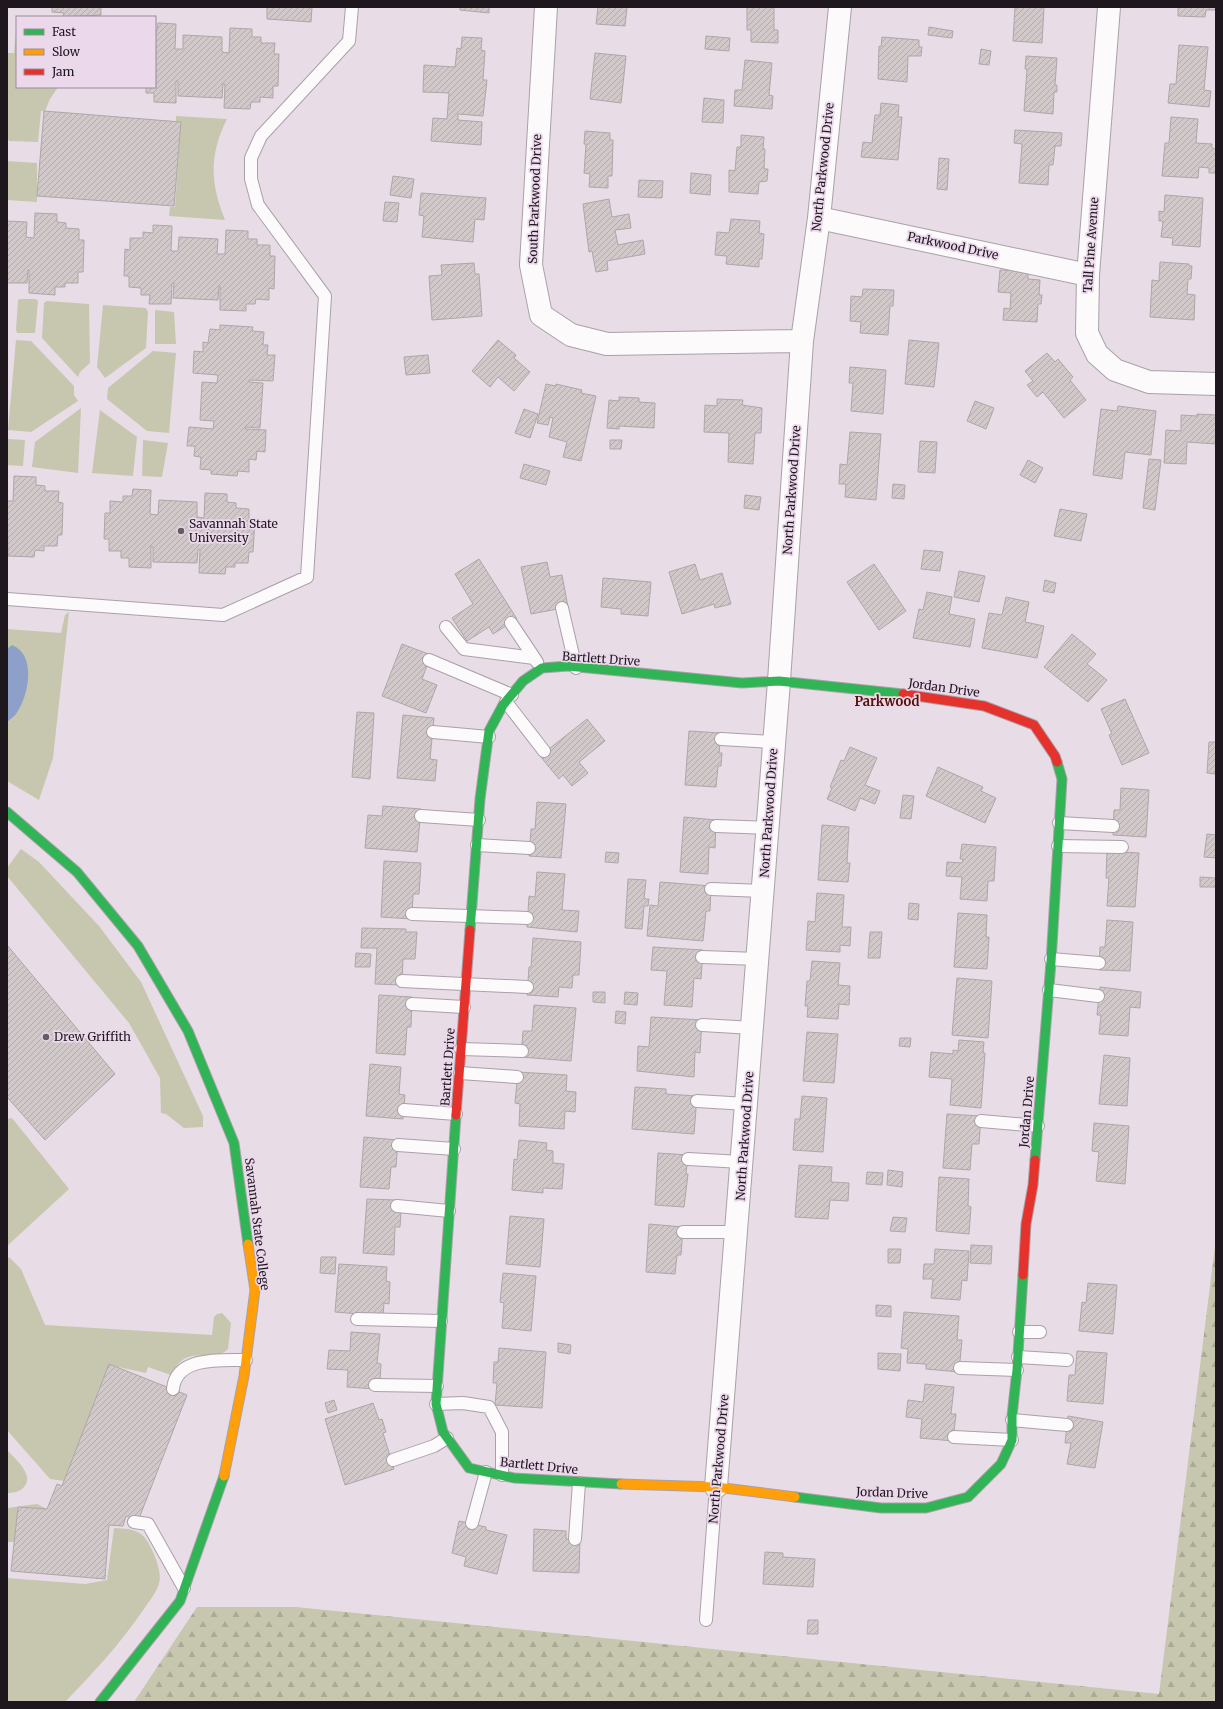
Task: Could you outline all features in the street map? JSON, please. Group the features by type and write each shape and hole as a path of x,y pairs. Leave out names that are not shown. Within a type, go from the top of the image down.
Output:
{"street":[{"name":"South Parkwood Drive","path":"546,7 531,265 541,315 571,335 607,344 802,341"},
{"name":"North Parkwood Drive","path":"716,1487 753,1028 779,681 802,341 819,218 840,7"},
{"name":"Tall Pine Avenue","path":"1109,7 1088,275 1087,333 1097,354 1115,370 1149,382 1216,384"},
{"name":"Parkwood Drive","path":"819,218 1088,275"},
{"name":"Bartlett Drive","path":"716,1487 579,1483 486,1472 469,1468 443,1432 436,1404 464,1007 479,820 490,731 509,698 523,681 542,668 568,666 576,668 742,682 779,681"},
{"name":"Jordan Drive","path":"716,1487 881,1508 926,1508 968,1498 1001,1464 1012,1440 1012,1420 1018,1358 1026,1224 1033,1185 1049,990 1062,779 1055,756 1034,725 984,706 894,693 779,681"},
{"name":"Savannah State College","path":"7,812 77,872 138,946 190,1036 234,1143 255,1290 246,1360 223,1482 180,1601 100,1702"}],"lane":[{"path":"7,599 223,616 307,577 325,296 258,205 251,179 251,158 261,136 349,41 352,7"},
{"path":"562,608 576,668"},
{"path":"511,623 542,668"},
{"path":"446,627 464,648 534,658"},
{"path":"429,660 509,698 544,751"},
{"path":"433,732 489,737"},
{"path":"720,739 774,742"},
{"path":"421,816 479,820"},
{"path":"1059,823 1113,826"},
{"path":"716,826 768,828"},
{"path":"477,845 529,848"},
{"path":"1058,846 1122,847"},
{"path":"711,889 763,891"},
{"path":"412,914 527,918"},
{"path":"702,957 758,959"},
{"path":"1051,959 1099,963"},
{"path":"402,980 466,985 527,987"},
{"path":"1049,990 1098,996"},
{"path":"412,1004 464,1007"},
{"path":"702,1026 753,1028"},
{"path":"462,1049 522,1051"},
{"path":"460,1073 517,1077"},
{"path":"697,1101 747,1104"},
{"path":"404,1110 456,1114"},
{"path":"981,1121 1038,1126"},
{"path":"398,1146 454,1149"},
{"path":"688,1159 742,1162"},
{"path":"397,1206 449,1211"},
{"path":"683,1232 737,1232"},
{"path":"357,1319 441,1321"},
{"path":"1019,1332 1040,1332"},
{"path":"1018,1358 1067,1360"},
{"path":"173,1389 177,1378 186,1367 206,1361 246,1360"},
{"path":"960,1368 1017,1370"},
{"path":"375,1385 437,1386"},
{"path":"436,1404 463,1403 490,1407 502,1432 502,1475"},
{"path":"1012,1420 1067,1425"},
{"path":"954,1437 1012,1440"},
{"path":"393,1460 434,1446 448,1438"},
{"path":"472,1523 486,1472"},
{"path":"574,1539 579,1483"},
{"name":"North Parkwood Drive","path":"706,1620 716,1487"},
{"path":"134,1522 148,1524 184,1588"}],"green space":[{"path":"16,30 16,88 57,88 50,99 45,111 41,111 38,142 9,141 7,137 7,53 14,53"},
{"path":"176,116 227,119 217,145 214,169 216,194 225,220 169,216 170,207 175,207 181,122 176,121"},
{"path":"7,161 37,163 37,202 7,200"},
{"path":"36,299 38,301 35,333 17,333 18,300"},
{"path":"47,301 89,304 90,363 80,372 78,377 42,338 44,303"},
{"path":"103,305 146,308 148,312 146,348 105,378 97,367"},
{"path":"155,310 174,312 176,344 155,344"},
{"path":"16,340 31,341 74,386 74,395 78,401 31,432 8,430"},
{"path":"153,351 176,353 169,433 147,431 107,399 108,388"},
{"path":"81,408 78,473 32,467 35,442"},
{"path":"100,410 137,437 133,476 92,473"},
{"path":"8,439 25,440 23,466 7,465"},
{"path":"143,440 168,443 162,477 142,476"},
{"path":"69,612 53,758 39,800 7,781 7,629 61,633 65,615"},
{"path":"21,849 39,862 99,926 141,982 203,1116 203,1127 184,1128 166,1114 161,1113 160,1078 129,1023 7,876 7,868"},
{"path":"12,1118 69,1189 7,1246 7,1119"},
{"path":"1216,1238 1216,1702 134,1702 197,1607 296,1607 1159,1694"},
{"path":"9,1257 21,1269 45,1325 212,1335 214,1317 217,1314 222,1313 231,1323 228,1349 221,1354 214,1356 192,1356 185,1359 178,1365 171,1375 148,1367 146,1373 109,1365 64,1481 50,1479 7,1430 7,1259"},
{"path":"7,1450 23,1467 27,1477 27,1482 24,1487 12,1493 7,1493"},
{"path":"37,1504 47,1509 18,1507 14,1542 7,1542 7,1508"},
{"path":"114,1528 128,1529 138,1532 149,1543 154,1553 160,1575 155,1593 116,1646 65,1702 7,1702 7,1578 85,1584 107,1580"}],"water":[{"path":"12,645 20,650 25,657 28,666 28,676 27,687 21,706 15,715 7,722 7,649"}],"building":[{"path":"52,7 101,7 101,15 63,16 64,13 52,12"},
{"path":"267,7 312,7 311,22 267,19"},
{"path":"460,7 489,7 489,13 460,10"},
{"path":"598,7 627,7 625,26 596,24"},
{"path":"747,7 774,7 774,30 778,30 778,43 751,42 751,30 747,30"},
{"path":"1015,7 1044,7 1042,43 1013,41"},
{"path":"1178,7 1216,7 1216,10 1206,10 1205,17 1178,16"},
{"path":"158,23 176,24 175,49 183,49 183,35 222,37 222,52 229,53 230,28 252,29 252,37 261,37 261,43 275,43 274,54 279,54 278,86 273,86 273,98 260,97 260,102 251,102 250,109 224,108 225,84 223,84 222,98 178,96 178,81 176,81 176,103 154,102 154,93 146,93 146,88 156,88"},
{"path":"929,27 953,31 952,38 928,35"},
{"path":"706,36 730,38 729,51 705,49"},
{"path":"462,37 482,38 481,50 485,51 483,80 487,80 483,116 458,114 458,120 482,122 481,145 431,141 433,118 447,119 449,93 423,92 424,65 455,67 457,48 461,49"},
{"path":"882,37 919,40 919,47 922,47 921,56 908,56 907,82 878,79 879,46 881,47"},
{"path":"1179,45 1208,47 1204,90 1211,91 1209,107 1168,103 1170,84 1176,84"},
{"path":"981,49 991,51 989,65 979,64"},
{"path":"595,53 626,56 621,103 590,99"},
{"path":"1026,56 1057,58 1055,85 1057,85 1057,92 1054,92 1053,114 1024,111 1027,69 1025,69"},
{"path":"745,60 772,63 769,95 773,96 772,109 734,106 735,90 742,90"},
{"path":"704,98 724,100 723,123 702,122"},
{"path":"881,103 899,105 898,117 902,117 898,160 861,157 863,142 872,143 875,115 880,115"},
{"path":"44,111 181,122 174,206 37,196"},
{"path":"1171,117 1198,119 1196,143 1212,144 1212,148 1216,149 1216,173 1209,173 1209,168 1199,167 1198,178 1162,176 1165,143 1169,143"},
{"path":"1015,130 1062,133 1061,146 1055,146 1053,165 1049,165 1048,185 1019,183 1022,144 1014,143"},
{"path":"585,131 610,133 610,140 613,140 612,176 608,176 608,188 589,187 590,174 584,173 586,144 584,144"},
{"path":"741,135 764,137 764,169 768,169 767,181 759,182 758,194 729,192 729,170 735,171 737,147 741,147"},
{"path":"939,158 949,159 947,190 937,189"},
{"path":"691,173 711,175 710,195 690,193"},
{"path":"393,176 414,179 411,198 390,195"},
{"path":"639,180 663,181 662,198 638,197"},
{"path":"421,193 486,198 484,220 475,219 473,242 422,237 424,216 419,215"},
{"path":"1165,195 1203,198 1200,247 1172,245 1173,238 1161,237 1163,221 1159,221 1159,211 1164,212"},
{"path":"609,199 612,217 629,214 631,228 615,230 618,245 643,240 645,254 607,261 608,270 596,272 592,251 589,252 583,204"},
{"path":"385,202 399,203 397,222 383,221"},
{"path":"35,213 57,214 57,222 66,223 66,228 79,229 79,240 84,240 83,272 78,272 78,283 65,283 65,287 55,287 55,295 29,293 29,270 27,283 7,283 7,221 27,222 26,237 34,238"},
{"path":"731,219 760,221 759,233 764,234 762,259 759,259 759,267 726,264 727,256 715,255 717,232 729,233"},
{"path":"153,225 172,226 171,251 178,251 179,237 218,239 217,254 225,254 226,230 248,231 248,239 257,239 257,245 270,245 270,256 275,256 274,289 269,288 269,300 256,299 255,304 246,304 246,311 220,310 220,286 218,300 173,298 174,283 172,283 171,304 149,304 150,295 141,295 141,288 129,287 129,276 124,276 125,249 130,250 130,238 143,238 143,232 153,233"},
{"path":"1160,262 1189,264 1189,266 1192,266 1191,279 1188,279 1187,294 1195,295 1194,320 1150,317 1152,280 1159,281"},
{"path":"474,263 475,274 479,274 482,316 432,320 429,276 442,275 441,265"},
{"path":"1000,270 1028,271 1028,279 1040,280 1039,295 1042,295 1041,304 1038,304 1037,322 1003,320 1004,308 1010,309 1011,293 998,292"},
{"path":"863,289 894,290 893,306 890,306 888,335 860,333 861,322 850,321 851,296 862,297"},
{"path":"220,325 253,327 252,331 264,332 263,345 268,345 267,355 275,355 273,381 249,380 249,382 263,383 260,428 246,427 245,429 266,430 265,452 257,451 256,460 249,459 249,472 238,471 237,476 211,474 211,470 200,469 201,457 194,456 195,446 187,446 189,427 213,429 214,421 200,420 202,382 217,383 218,375 193,373 194,351 203,352 203,342 208,343 210,329 220,330"},
{"path":"498,340 516,355 514,358 530,372 514,391 498,377 490,387 472,371"},
{"path":"909,340 939,343 934,387 905,384"},
{"path":"1047,353 1055,362 1058,359 1073,377 1070,380 1086,400 1064,418 1043,392 1037,397 1027,385 1033,381 1025,371"},
{"path":"428,355 430,373 406,375 404,357"},
{"path":"850,367 886,370 883,414 851,411 853,383 849,383"},
{"path":"546,384 556,386 556,384 582,390 581,393 596,396 581,461 563,457 567,442 549,437 553,418 550,417 548,425 537,423"},
{"path":"619,397 639,398 639,402 655,403 654,428 619,426 619,429 607,428 609,400 619,401"},
{"path":"717,399 743,400 742,405 762,408 761,433 755,433 753,464 728,462 729,433 704,432 705,405 717,406"},
{"path":"975,401 994,408 986,429 967,421"},
{"path":"1118,406 1156,411 1151,455 1125,452 1122,479 1093,475 1101,409 1117,411"},
{"path":"524,409 538,414 530,438 515,433"},
{"path":"1197,414 1216,415 1216,444 1187,442 1186,464 1164,463 1166,430 1181,431 1181,415 1197,416"},
{"path":"850,432 881,434 876,500 845,497 846,484 839,484 840,464 847,465"},
{"path":"610,440 622,440 621,449 610,449"},
{"path":"920,441 937,442 935,473 918,472"},
{"path":"1149,459 1161,460 1155,510 1143,508"},
{"path":"1028,460 1043,468 1035,483 1020,475"},
{"path":"524,464 550,471 546,485 520,478"},
{"path":"14,476 36,477 36,485 45,486 45,491 59,491 58,502 63,503 62,535 58,535 57,546 44,546 44,551 35,550 34,557 8,556 7,501 13,501"},
{"path":"893,484 905,485 904,499 892,498"},
{"path":"133,489 151,490 150,514 158,515 159,500 197,502 197,517 204,518 205,493 227,494 227,502 236,503 236,508 249,509 249,519 255,519 253,552 249,552 248,563 235,563 235,567 226,567 225,574 199,573 200,550 198,549 197,563 153,562 153,547 151,546 151,568 129,567 129,558 121,558 121,551 109,551 109,539 104,539 105,513 110,513 110,501 123,502 123,496 132,496"},
{"path":"745,495 761,497 759,510 744,508"},
{"path":"1060,509 1087,514 1081,541 1054,536"},
{"path":"924,550 943,552 940,571 921,569"},
{"path":"479,559 517,619 493,634 489,627 467,641 452,618 473,604 455,574"},
{"path":"547,562 550,577 562,575 568,607 531,614 521,567"},
{"path":"695,564 700,580 722,573 731,604 715,608 714,604 682,614 669,572"},
{"path":"874,564 906,611 879,630 847,582"},
{"path":"959,571 985,576 979,602 954,597"},
{"path":"603,578 651,582 648,616 621,614 621,609 601,607"},
{"path":"1045,580 1056,583 1054,593 1043,591"},
{"path":"927,592 952,597 949,614 975,619 970,647 913,638 919,609 923,610"},
{"path":"1006,597 1029,602 1025,622 1044,626 1037,658 982,648 989,613 1002,615"},
{"path":"1072,634 1096,654 1087,664 1107,680 1088,702 1044,667"},
{"path":"402,644 431,655 422,679 437,685 426,713 382,696"},
{"path":"1125,699 1149,753 1122,765 1109,735 1112,734 1101,709"},
{"path":"357,712 374,713 370,779 352,777"},
{"path":"403,715 434,718 430,759 437,760 435,781 397,778"},
{"path":"587,719 605,741 579,762 588,773 572,786 563,775 559,779 540,756"},
{"path":"689,731 721,733 719,753 722,753 721,766 718,766 716,787 685,785"},
{"path":"1209,742 1216,742 1216,774 1207,773"},
{"path":"850,747 877,758 865,785 880,791 875,804 860,798 855,811 827,799 832,788 830,787 841,760 844,761"},
{"path":"938,767 983,787 981,791 996,798 985,823 926,796"},
{"path":"1121,788 1149,790 1146,837 1113,835 1114,810 1120,810"},
{"path":"903,795 914,796 911,819 900,818"},
{"path":"537,802 566,804 561,858 529,856 531,829 535,829"},
{"path":"383,806 421,809 417,852 365,848 368,815 382,816"},
{"path":"684,817 716,820 715,848 709,847 708,874 680,872"},
{"path":"822,825 849,827 847,863 850,863 848,882 818,880"},
{"path":"1207,834 1216,835 1216,858 1204,857"},
{"path":"962,844 996,847 994,881 988,881 987,901 960,899 962,877 946,876 947,862 962,863 963,859 960,859"},
{"path":"1107,851 1139,853 1135,907 1107,906 1109,878 1106,878"},
{"path":"606,852 619,853 618,863 605,862"},
{"path":"384,861 421,863 419,894 413,894 412,919 381,917"},
{"path":"537,872 565,874 562,910 579,911 577,932 527,927 529,896 535,897"},
{"path":"1200,877 1216,878 1216,887 1200,887"},
{"path":"628,879 646,880 644,899 649,899 648,906 644,906 642,929 625,928"},
{"path":"660,882 711,886 710,911 706,911 703,941 647,936 650,905 658,906"},
{"path":"817,893 844,895 842,927 851,927 850,946 840,945 840,952 806,950 808,921 815,922"},
{"path":"909,903 919,904 918,920 908,919"},
{"path":"958,913 987,915 986,937 989,937 987,969 954,967"},
{"path":"1107,920 1133,922 1130,971 1099,970 1100,947 1105,947"},
{"path":"362,928 406,929 406,932 417,932 415,959 403,959 402,985 375,984 377,948 361,948"},
{"path":"870,932 882,932 880,958 868,958"},
{"path":"533,938 581,942 579,975 573,975 572,988 559,987 558,997 527,995"},
{"name":"Drew Griffith","path":"7,945 115,1074 45,1140 7,1097"},
{"path":"653,947 703,950 701,979 694,978 692,1007 664,1005 667,971 651,970"},
{"path":"356,953 371,954 370,967 355,967"},
{"path":"812,961 840,963 838,985 850,986 849,1005 839,1004 838,1019 807,1017 808,1006 805,1006 807,981 810,981"},
{"path":"957,978 992,981 988,1038 952,1035"},
{"path":"1100,987 1141,992 1140,1008 1130,1007 1128,1036 1099,1034 1101,1015 1097,1015"},
{"path":"593,992 605,992 605,1003 593,1002"},
{"path":"625,992 638,993 637,1005 624,1004"},
{"path":"379,995 412,997 411,1027 407,1027 405,1055 376,1053"},
{"path":"534,1005 576,1008 571,1061 521,1057 523,1031 532,1031"},
{"path":"616,1011 626,1012 625,1024 615,1023"},
{"path":"651,1017 702,1020 700,1053 695,1052 694,1077 637,1071 638,1046 649,1047"},
{"path":"807,1032 838,1034 834,1083 803,1081"},
{"path":"900,1038 911,1038 910,1047 899,1046"},
{"path":"959,1040 984,1042 983,1053 985,1053 981,1108 950,1105 952,1079 929,1077 931,1052 953,1054 953,1050 958,1051"},
{"path":"1104,1055 1130,1058 1127,1106 1099,1104"},
{"path":"370,1064 401,1067 399,1094 405,1095 403,1119 366,1116"},
{"path":"518,1072 567,1075 566,1091 576,1092 575,1112 565,1111 564,1129 519,1126 520,1104 515,1103"},
{"path":"635,1087 666,1089 666,1094 697,1096 694,1134 632,1129"},
{"path":"802,1096 827,1098 823,1152 793,1150 795,1119 800,1119"},
{"path":"947,1114 981,1116 979,1144 972,1144 970,1170 943,1168"},
{"path":"1094,1123 1129,1126 1125,1184 1096,1181 1099,1152 1092,1151"},
{"path":"364,1137 398,1140 396,1167 391,1167 389,1189 360,1187"},
{"path":"519,1140 547,1143 546,1150 553,1151 553,1163 564,1164 562,1189 543,1188 543,1193 512,1190 514,1159 517,1160"},
{"path":"658,1153 688,1155 686,1174 688,1174 684,1207 655,1205"},
{"path":"799,1165 832,1167 831,1182 849,1183 848,1201 830,1200 828,1219 795,1217"},
{"path":"888,1170 903,1172 902,1187 887,1185"},
{"path":"867,1172 883,1173 882,1185 866,1184"},
{"path":"939,1177 969,1179 968,1206 971,1207 969,1234 936,1231"},
{"path":"367,1199 397,1200 401,1211 400,1227 395,1227 394,1255 363,1253"},
{"path":"510,1216 544,1219 540,1267 506,1264"},
{"path":"893,1217 907,1218 905,1232 890,1231"},
{"path":"649,1224 683,1227 681,1255 677,1255 675,1274 646,1272"},
{"path":"971,1245 992,1246 991,1264 970,1263"},
{"path":"888,1249 901,1249 900,1263 888,1263"},
{"path":"935,1249 969,1251 967,1281 962,1280 960,1300 931,1298 933,1279 923,1279 924,1264 934,1264"},
{"path":"321,1257 336,1257 335,1274 320,1273"},
{"path":"339,1264 387,1267 386,1281 390,1282 389,1304 384,1303 383,1316 335,1312"},
{"path":"503,1273 536,1276 531,1331 502,1328 504,1303 500,1302"},
{"path":"1088,1283 1117,1285 1113,1334 1079,1331 1082,1302 1086,1303"},
{"path":"876,1305 891,1306 891,1317 876,1316"},
{"path":"904,1312 959,1316 957,1340 962,1340 959,1372 926,1369 926,1364 907,1363 908,1349 901,1348"},
{"path":"351,1332 380,1334 377,1363 381,1364 380,1381 375,1389 347,1387 348,1370 327,1369 329,1350 350,1351"},
{"path":"558,1343 571,1345 570,1354 558,1352"},
{"path":"499,1348 546,1352 542,1408 495,1405 497,1383 493,1383 494,1362 498,1362"},
{"path":"1077,1351 1107,1353 1103,1404 1067,1401 1069,1375 1075,1375"},
{"path":"878,1353 901,1354 900,1371 878,1369"},
{"path":"109,1364 187,1395 138,1521 126,1516 123,1526 109,1525 105,1579 11,1571 18,1507 47,1509 57,1484 62,1486"},
{"path":"925,1384 954,1387 951,1414 956,1414 953,1441 920,1438 922,1419 906,1417 908,1400 923,1402"},
{"path":"334,1400 337,1410 328,1413 325,1403"},
{"path":"373,1403 379,1420 382,1419 386,1432 383,1433 394,1469 345,1485 325,1419"},
{"path":"1068,1416 1103,1422 1095,1468 1067,1464 1071,1443 1065,1443"},
{"path":"459,1521 486,1527 486,1530 507,1535 497,1574 464,1566 466,1557 452,1553"},
{"path":"534,1529 566,1531 566,1539 580,1539 579,1573 533,1571"},
{"path":"765,1552 783,1553 783,1557 815,1559 813,1587 763,1584"},
{"path":"808,1620 818,1620 818,1634 807,1634"}],"traffic: fast":[{"path":"568,666 742,683 779,681 903,694"},
{"path":"470,930 480,799 489,731 503,705 523,681 542,668 568,666"},
{"path":"1035,1160 1051,962 1062,779 1057,762"},
{"path":"7,812 77,872 138,946 188,1031 234,1143 248,1244"},
{"path":"456,1115 436,1404 443,1432 469,1468 514,1478 621,1484"},
{"path":"795,1497 881,1508 926,1508 968,1497 1001,1464 1012,1440 1012,1416 1017,1370 1023,1275"},
{"path":"100,1702 180,1601 224,1476"}],"traffic: slow":[{"path":"224,1476 244,1376 255,1290 248,1244"},
{"path":"621,1484 716,1487 795,1497"}],"traffic: jam":[{"path":"903,694 984,706 1034,725 1055,756 1057,762"},
{"path":"456,1115 470,930"},
{"path":"1023,1275 1026,1224 1033,1185 1035,1160"}],"place":[{"name":"Savannah State University","path":"181,531"},
{"name":"Drew Griffith","path":"46,1037"}],"district":[{"name":"Parkwood","path":"887,701"}]}
